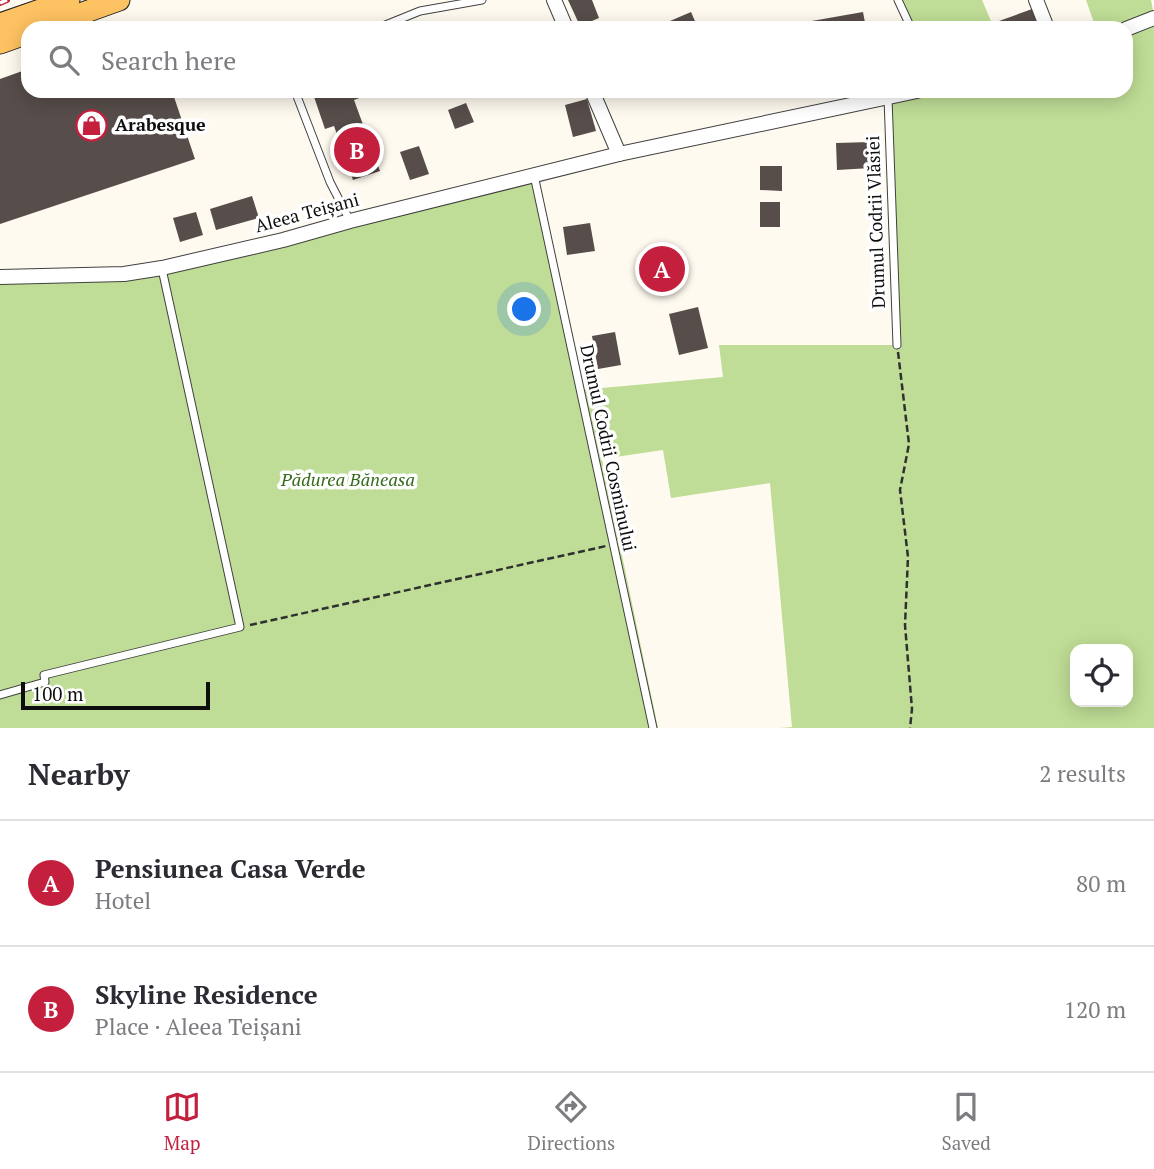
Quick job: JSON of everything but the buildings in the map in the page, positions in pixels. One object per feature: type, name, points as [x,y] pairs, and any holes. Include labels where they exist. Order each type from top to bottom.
[{"type":"main road","points":[[0,24],[69,0]]},
{"type":"main road","points":[[59,21],[119,0]]},
{"type":"main road","points":[[0,43],[21,36]]},
{"type":"street","points":[[554,0],[563,21]]},
{"type":"street","points":[[1037,0],[1044,21]]},
{"type":"street","points":[[1133,26],[1154,18]]},
{"type":"street","points":[[595,98],[619,155]]},
{"type":"street","name":"Aleea Teișani","points":[[0,276],[124,274],[162,268],[283,240],[534,175],[883,98]]},
{"type":"lane","points":[[395,21],[420,11],[482,0]]},
{"type":"lane","points":[[898,0],[908,21]]},
{"type":"lane","points":[[298,98],[330,182],[350,221]]},
{"type":"lane","name":"Drumul Codrii Vlăsiei","points":[[888,98],[897,345]]},
{"type":"lane","name":"Drumul Codrii Cosminului","points":[[534,175],[653,728]]},
{"type":"lane","points":[[0,695],[46,682],[44,675],[240,627],[162,268]]},
{"type":"path","points":[[897,345],[909,444],[900,490],[908,557],[905,625],[912,709],[910,728]]},
{"type":"path","points":[[240,627],[613,544]]},
{"type":"green space","points":[[898,0],[982,0],[991,21],[908,21]]},
{"type":"green space","points":[[1086,0],[1151,0],[1154,15],[1133,23],[1094,21]]},
{"type":"green space","name":"Pădurea Băneasa","points":[[1154,17],[1154,728],[780,728],[792,727],[770,483],[671,498],[663,450],[602,459],[658,728],[0,728],[0,277],[124,274],[534,175],[580,390],[723,377],[719,345],[896,345],[888,98],[1133,98],[1133,25]]},
{"type":"railway","points":[[0,3],[7,0]]},
{"type":"place","name":"Arabesque","points":[[92,125]]},
{"type":"place","name":"Skyline Residence","points":[[357,150]]},
{"type":"place","name":"Pensiunea Casa Verde","points":[[662,269]]}]
